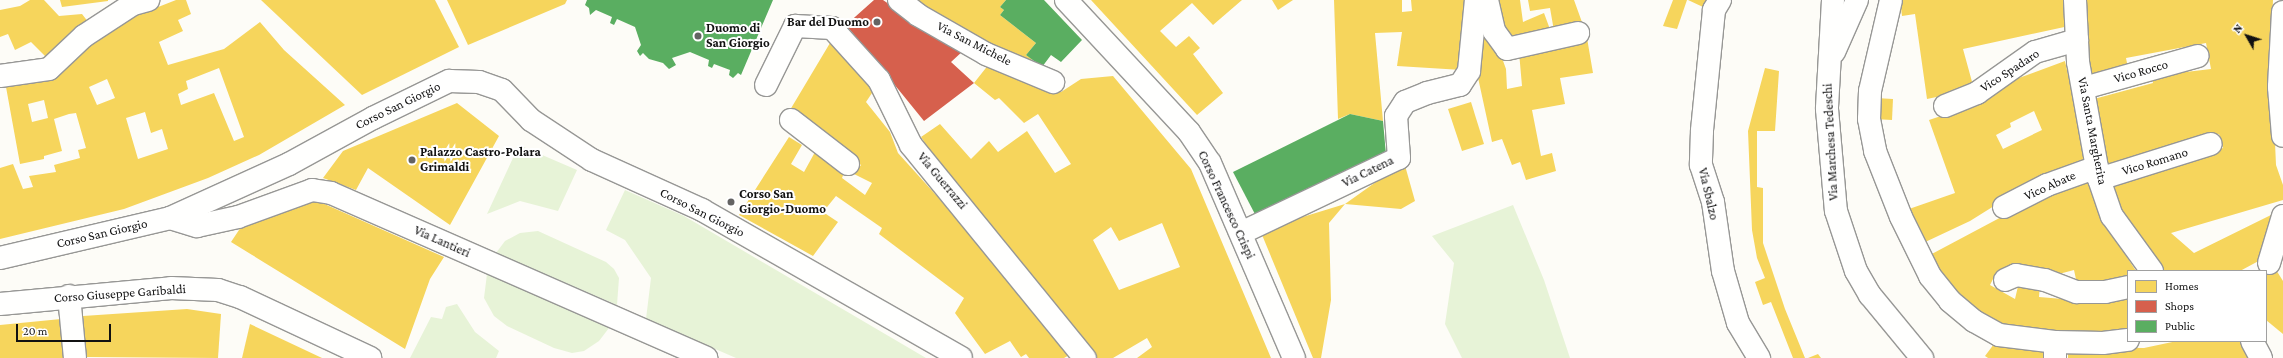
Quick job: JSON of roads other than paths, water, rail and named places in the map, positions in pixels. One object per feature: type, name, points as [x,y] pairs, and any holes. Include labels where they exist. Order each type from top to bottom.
[{"type":"street","points":[[0,76],[49,69],[84,36],[133,4],[148,0]]},
{"type":"street","name":"Via San Michele","points":[[898,0],[918,15],[986,54],[1053,82]]},
{"type":"street","name":"Corso Francesco Crispi","points":[[1066,0],[1189,132],[1210,163],[1294,358]]},
{"type":"street","name":"Via Catena","points":[[1240,233],[1399,158],[1396,116],[1405,102],[1428,93],[1460,85],[1468,71],[1476,0]]},
{"type":"street","points":[[1487,0],[1494,31],[1507,49],[1578,33]]},
{"type":"street","name":"Via Sbalzo","points":[[1720,0],[1714,10],[1702,131],[1701,165],[1713,202],[1721,264],[1729,293],[1738,323],[1758,358]]},
{"type":"street","name":"Via Marchesa Tedeschi","points":[[1833,0],[1828,68],[1831,175],[1836,211],[1850,254],[1870,295],[1922,358]]},
{"type":"street","points":[[1828,68],[1857,0]]},
{"type":"street","points":[[1891,0],[1870,91],[1869,119],[1875,151],[1901,217],[1930,276],[1950,301],[1974,321],[1999,335],[2055,350],[2127,340]]},
{"type":"street","name":"Via Santa Margherita","points":[[2075,0],[2077,40],[2098,173],[2112,216],[2151,270]]},
{"type":"street","points":[[2283,12],[2278,86],[2283,136]]},
{"type":"street","name":"Via Guerrazzi","points":[[766,85],[795,26],[832,28],[880,80],[912,145],[1085,358]]},
{"type":"street","name":"Vico Spadaro","points":[[1945,106],[1977,93],[2035,52],[2077,40]]},
{"type":"street","name":"Vico Rocco","points":[[2084,88],[2198,56]]},
{"type":"street","name":"Corso San Giorgio","points":[[0,258],[170,218],[289,164],[373,118],[449,81],[479,82],[502,90],[531,120],[592,160],[702,210],[961,358]]},
{"type":"street","points":[[791,120],[848,164]]},
{"type":"street","name":"Vico Romano","points":[[2098,173],[2211,144]]},
{"type":"street","name":"Vico Abate","points":[[2004,208],[2047,185],[2098,173]]},
{"type":"street","name":"Via Lantieri","points":[[170,218],[197,226],[238,217],[312,190],[331,193],[706,358]]},
{"type":"street","points":[[2269,263],[2283,216]]},
{"type":"street","points":[[2005,280],[2016,275],[2044,280],[2078,292],[2105,292],[2127,287]]},
{"type":"street","name":"Corso Giuseppe Garibaldi","points":[[0,304],[69,296],[171,288],[218,290],[240,297],[370,358]]},
{"type":"street","points":[[69,296],[75,358]]},
{"type":"street","points":[[2253,342],[2261,358]]},
{"type":"place","name":"Bar del Duomo","points":[[877,22]]},
{"type":"place","name":"Duomo di San Giorgio","points":[[698,36]]},
{"type":"place","name":"Palazzo Castro-Polara Grimaldi","points":[[412,160]]},
{"type":"place","name":"Corso San Giorgio-Duomo","points":[[731,202]]}]
